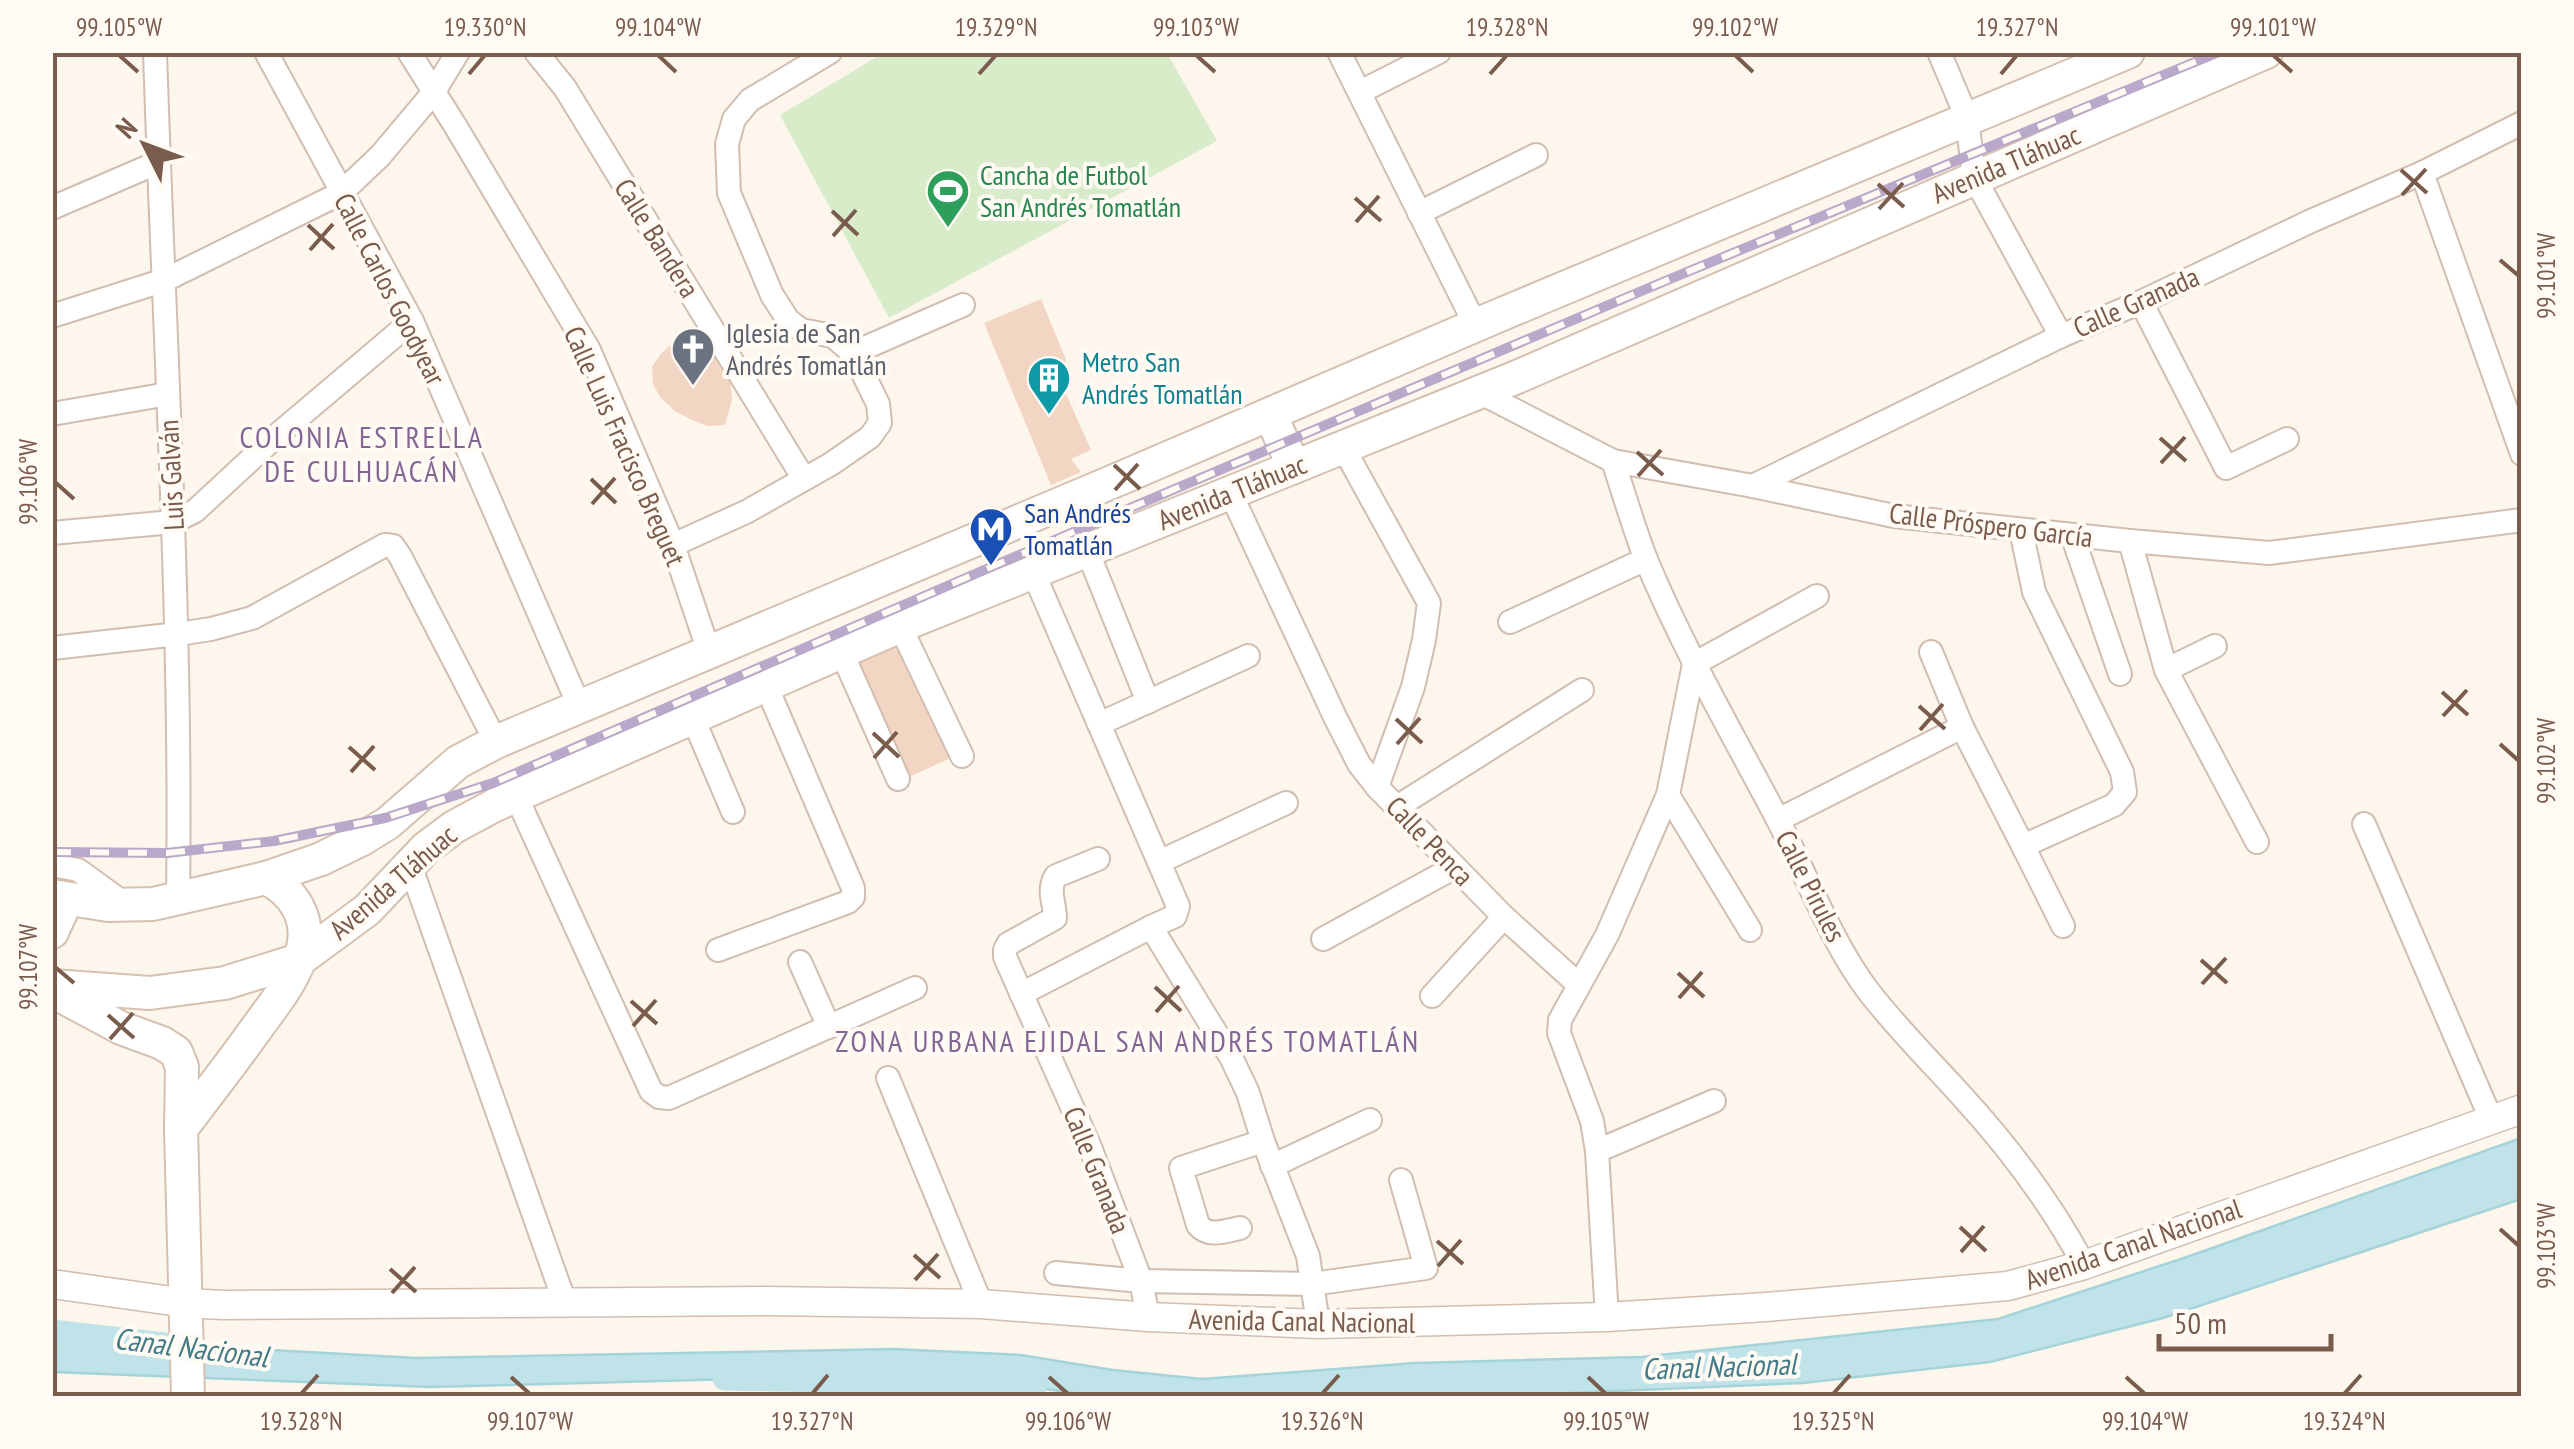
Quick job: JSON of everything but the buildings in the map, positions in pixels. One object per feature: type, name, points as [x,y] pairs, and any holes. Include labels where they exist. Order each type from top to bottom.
[{"type":"main road","name":"Avenida Tláhuac","points":[[60,898],[127,906],[153,904],[266,878],[321,859],[362,840],[400,814],[458,762],[496,742],[2128,52]]},
{"type":"main road","name":"Avenida Tláhuac","points":[[52,988],[150,993],[224,983],[299,960],[368,910],[426,848],[495,804],[900,626],[1478,392],[2266,52]]},
{"type":"main road","points":[[1270,414],[1294,467]]},
{"type":"main road","points":[[181,1129],[282,994],[299,960],[305,933],[298,906],[285,889],[266,878]]},
{"type":"main road","points":[[52,932],[60,898]]},
{"type":"main road","points":[[52,988],[121,1028],[162,1042],[176,1052],[182,1068],[188,1396]]},
{"type":"street","name":"Luis Galván","points":[[156,52],[178,634],[178,898]]},
{"type":"street","name":"Calle Carlos Goodyear","points":[[266,52],[412,321],[580,708]]},
{"type":"street","name":"Calle Luis Fracisco Breguet","points":[[409,52],[588,350],[672,545],[709,652]]},
{"type":"street","points":[[52,316],[165,280],[341,193],[380,156],[433,93],[458,52]]},
{"type":"street","name":"Calle Bandera","points":[[536,52],[564,88],[804,478]]},
{"type":"street","points":[[672,545],[746,512],[831,464],[870,437],[880,423],[878,404],[854,353],[833,336],[801,330],[788,320],[772,295],[729,193],[727,144],[734,119],[750,100],[830,52]]},
{"type":"street","points":[[1339,52],[1476,326]]},
{"type":"street","points":[[1360,92],[1439,52]]},
{"type":"street","points":[[1939,52],[1966,118],[1974,177],[2062,336]]},
{"type":"street","name":"Calle Granada","points":[[1753,486],[2062,336],[2422,174],[2522,123]]},
{"type":"street","points":[[1419,213],[1536,155]]},
{"type":"street","points":[[52,208],[159,162]]},
{"type":"street","points":[[2422,174],[2522,454]]},
{"type":"street","points":[[2141,302],[2226,468],[2288,439]]},
{"type":"street","points":[[854,353],[963,305]]},
{"type":"street","points":[[52,534],[173,522],[196,511],[275,437],[412,321]]},
{"type":"street","name":"Calle Próspero García","points":[[1478,392],[1613,461],[1894,516],[2246,552],[2522,520]]},
{"type":"street","points":[[52,414],[168,394]]},
{"type":"street","name":"Calle Penca","points":[[1343,447],[1429,604],[1412,687],[1376,786],[1504,917],[1578,985]]},
{"type":"street","name":"Calle Pirules","points":[[1613,461],[1646,559],[1694,664],[1839,943],[1866,989],[2028,1177],[2084,1265]]},
{"type":"street","points":[[1231,494],[1335,717],[1359,764],[1376,786]]},
{"type":"street","points":[[2021,530],[2034,592],[2122,772],[2124,792],[2114,805],[2023,846]]},
{"type":"street","points":[[2072,534],[2120,674]]},
{"type":"street","points":[[2130,541],[2166,670],[2258,842]]},
{"type":"street","points":[[52,648],[178,634],[252,618],[385,545],[393,546],[496,742]]},
{"type":"street","points":[[1087,550],[1148,702]]},
{"type":"street","points":[[1510,622],[1646,559]]},
{"type":"street","points":[[1022,994],[1178,912],[1033,572]]},
{"type":"street","points":[[1607,1317],[1597,1151],[1592,1121],[1559,1034],[1560,1020],[1607,936],[1668,795],[1694,664],[1817,596]]},
{"type":"street","points":[[900,626],[962,756]]},
{"type":"street","points":[[2166,670],[2215,646]]},
{"type":"street","points":[[842,651],[898,779]]},
{"type":"street","points":[[1931,652],[1962,727],[2063,926]]},
{"type":"street","points":[[1099,724],[1248,656]]},
{"type":"street","points":[[718,950],[854,897],[766,683]]},
{"type":"street","points":[[1397,808],[1582,690]]},
{"type":"street","points":[[692,716],[733,812]]},
{"type":"street","points":[[1778,820],[1962,727]]},
{"type":"street","points":[[1668,795],[1750,930]]},
{"type":"street","points":[[516,796],[651,1091],[659,1098],[669,1098],[915,988]]},
{"type":"street","points":[[1157,857],[1286,803]]},
{"type":"street","points":[[2364,824],[2491,1120]]},
{"type":"street","name":"Calle Granada","points":[[1098,859],[1056,876],[1051,891],[1055,918],[1008,944],[1005,956],[1090,1147],[1140,1281],[1148,1317]]},
{"type":"street","points":[[410,865],[565,1303]]},
{"type":"street","points":[[52,866],[78,870],[127,906]]},
{"type":"street","points":[[1323,939],[1455,866]]},
{"type":"street","points":[[1432,996],[1504,917]]},
{"type":"street","points":[[1151,927],[1232,1059],[1248,1093],[1308,1256],[1318,1324]]},
{"type":"street","points":[[800,962],[829,1027]]},
{"type":"street","points":[[888,1078],[981,1304]]},
{"type":"street","points":[[1597,1151],[1714,1101]]},
{"type":"street","name":"Avenida Canal Nacional","points":[[52,1284],[186,1312],[223,1305],[981,1304],[1148,1317],[1318,1324],[1447,1323],[1766,1308],[2008,1286],[2084,1265],[2522,1108]]},
{"type":"street","points":[[1272,1166],[1370,1120]]},
{"type":"street","points":[[1240,1228],[1209,1234],[1202,1231],[1181,1168],[1263,1141]]},
{"type":"street","points":[[1056,1272],[1140,1281],[1312,1284],[1426,1268],[1401,1180]]},
{"type":"green space","name":"Cancha de Futbol San Andrés Tomatlán","points":[[885,52],[1167,53],[1217,141],[889,318],[780,115]]},
{"type":"water","name":"Canal Nacional","points":[[2521,1138],[2521,1199],[2163,1318],[1990,1362],[1803,1383],[1499,1396],[1098,1396],[983,1381],[890,1375],[430,1387],[53,1372],[52,1338],[416,1358],[894,1349],[1021,1355],[1202,1379],[1415,1363],[1641,1357],[1998,1319],[2190,1256]]},
{"type":"waterway","name":"Canal Nacional","points":[[52,1332],[182,1347]]},
{"type":"waterway","name":"Canal Nacional","points":[[725,1378],[1035,1384]]},
{"type":"railway","points":[[52,852],[167,853],[274,841],[385,818],[493,783],[1658,284],[2219,52]]},
{"type":"place","name":"Cancha de Futbol San Andrés Tomatlán","points":[[948,229]]},
{"type":"place","name":"Iglesia de San Andrés Tomatlán","points":[[693,387]]},
{"type":"place","name":"Metro San Andrés Tomatlán","points":[[1049,416]]},
{"type":"place","name":"San Andrés Tomatlán","points":[[991,567]]},
{"type":"district","name":"COLONIA ESTRELLA DE CULHUACÁN","points":[[362,455]]},
{"type":"district","name":"ZONA URBANA EJIDAL SAN ANDRÉS TOMATLÁN","points":[[1128,1042]]}]
